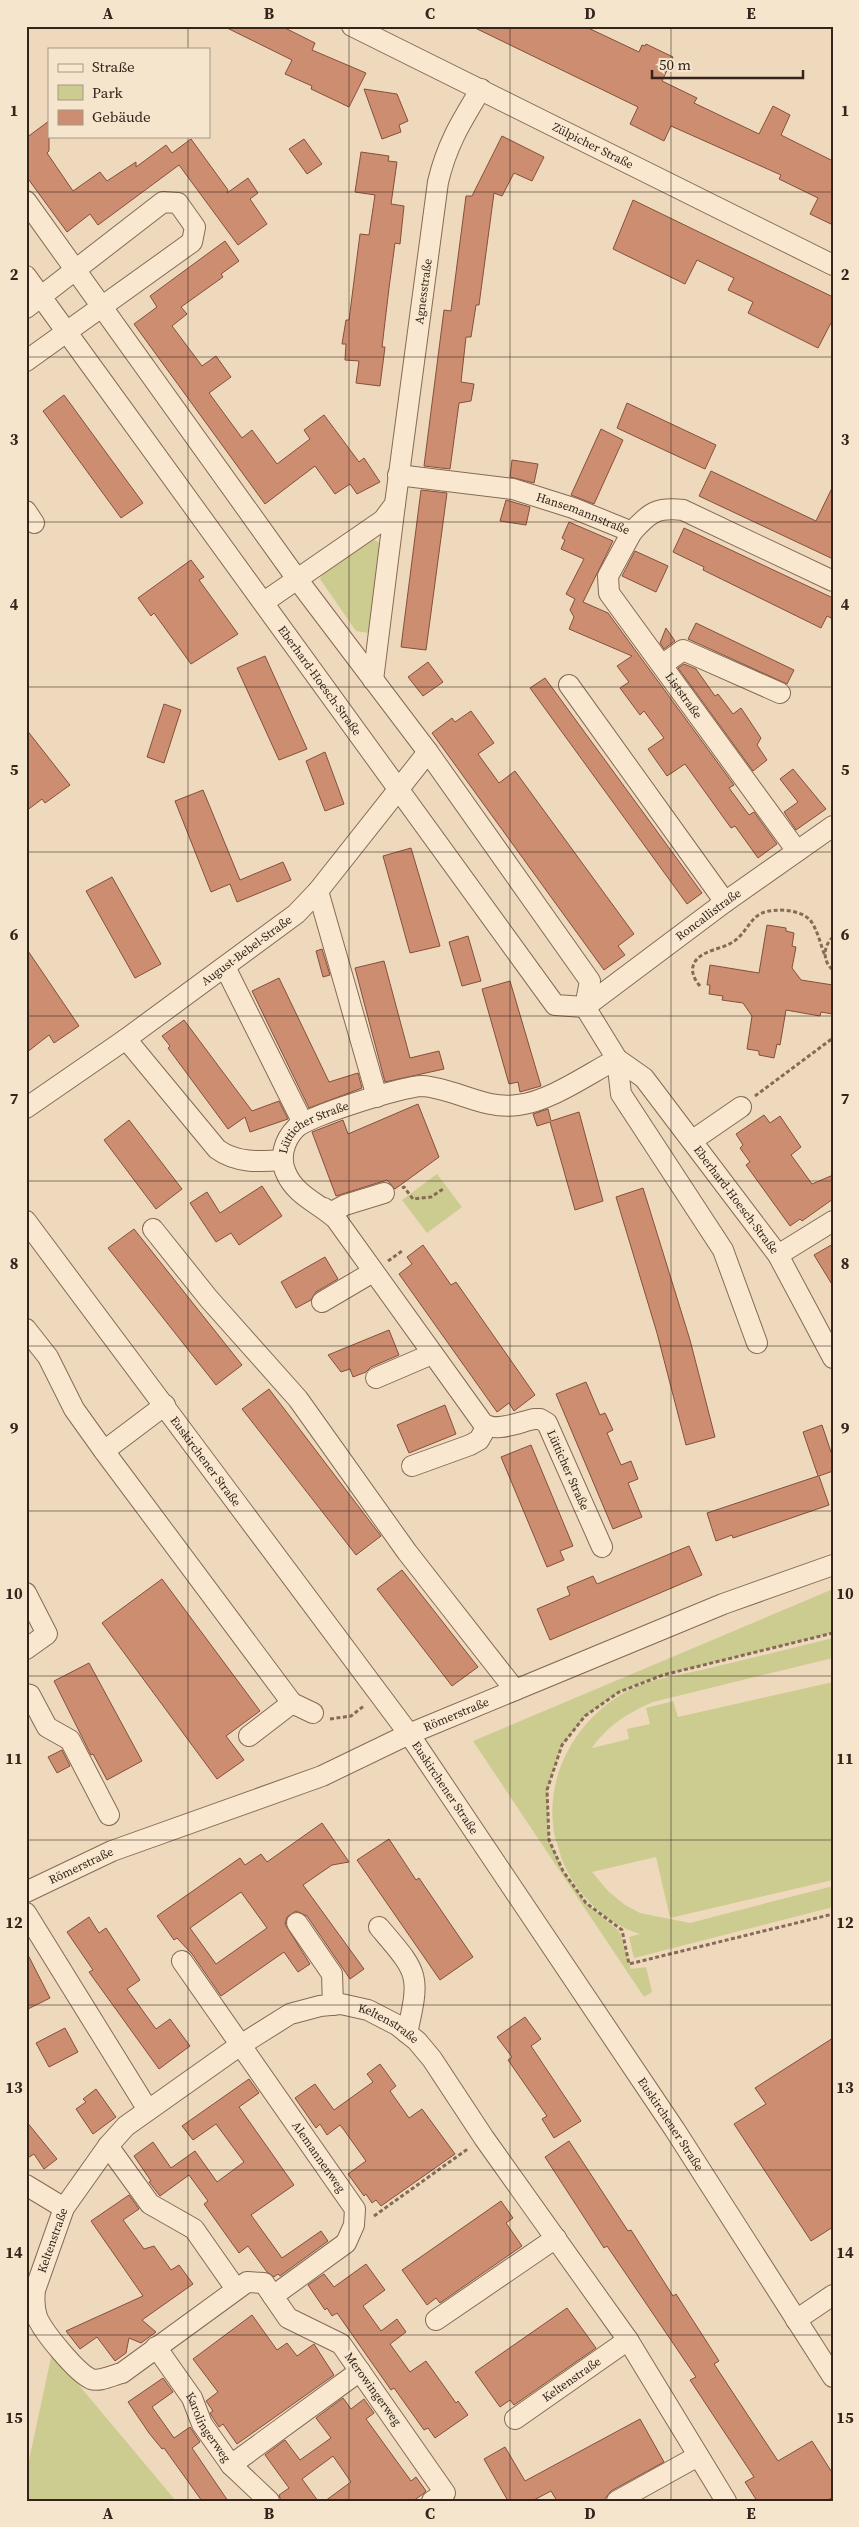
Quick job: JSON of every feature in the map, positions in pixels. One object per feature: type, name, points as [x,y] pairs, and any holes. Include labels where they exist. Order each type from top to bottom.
[{"type":"street","name":"Zülpicher Straße","points":[[352,26],[833,264]]},
{"type":"street","name":"Agnesstraße","points":[[372,680],[438,182],[444,156],[454,134],[481,89]]},
{"type":"street","points":[[26,201],[297,579],[428,752],[590,981],[585,1007]]},
{"type":"street","points":[[26,361],[192,242],[195,227],[178,203],[163,202],[75,268],[34,302]]},
{"type":"street","name":"Eberhard-Hoesch-Straße","points":[[26,276],[34,302],[67,332],[399,786],[555,1005],[585,1007],[618,1059],[644,1078],[693,1140],[778,1255],[833,1358]]},
{"type":"street","name":"Hansemannstraße","points":[[398,475],[513,489],[573,508],[632,532],[652,512],[668,508],[683,510],[833,581]]},
{"type":"street","points":[[264,602],[382,520],[395,504]]},
{"type":"street","name":"Liststraße","points":[[632,532],[608,576],[609,593],[797,851]]},
{"type":"street","points":[[662,666],[683,650],[780,693]]},
{"type":"street","points":[[569,685],[725,902]]},
{"type":"street","name":"August-Bebel-Straße","points":[[26,1108],[126,1039],[296,914],[318,891],[399,786],[428,752]]},
{"type":"street","name":"Roncallistraße","points":[[585,1007],[725,902],[833,826]]},
{"type":"street","points":[[318,891],[377,1098]]},
{"type":"street","points":[[224,967],[280,1079],[292,1096],[303,1123]]},
{"type":"street","points":[[126,1039],[217,1149],[226,1156],[239,1160],[282,1160]]},
{"type":"street","name":"Eberhard-Hoesch-Straße","points":[[618,1059],[621,1094],[723,1250],[757,1343]]},
{"type":"street","name":"Lütticher Straße","points":[[602,1547],[548,1423],[540,1419],[534,1419],[494,1428],[487,1426],[432,1354],[336,1219],[324,1208],[301,1194],[286,1174],[282,1160],[290,1136],[303,1123],[377,1098],[418,1086],[434,1087],[483,1104],[518,1105],[549,1096],[618,1059]]},
{"type":"street","points":[[693,1140],[740,1107]]},
{"type":"street","points":[[324,1208],[330,1213],[344,1205],[384,1193]]},
{"type":"street","points":[[778,1255],[833,1220]]},
{"type":"street","name":"Euskirchener Straße","points":[[26,1221],[409,1734],[675,2130],[796,2320],[831,2370]]},
{"type":"street","points":[[153,1229],[209,1299],[298,1399],[407,1552],[515,1690]]},
{"type":"street","points":[[322,1302],[374,1272]]},
{"type":"street","points":[[26,1329],[48,1358],[74,1409],[292,1703],[313,1713]]},
{"type":"street","points":[[376,1378],[432,1354]]},
{"type":"street","points":[[104,1451],[165,1405]]},
{"type":"street","points":[[412,1466],[470,1445],[479,1440],[487,1426]]},
{"type":"street","name":"Römerstraße","points":[[26,1892],[112,1851],[322,1776],[409,1734],[515,1690],[741,1597],[833,1565]]},
{"type":"street","points":[[26,1593],[46,1634],[26,1649]]},
{"type":"street","points":[[26,1694],[30,1695],[47,1727],[70,1740],[108,1815]]},
{"type":"street","points":[[249,1736],[292,1703]]},
{"type":"street","points":[[26,1913],[148,2110]]},
{"type":"street","points":[[297,1923],[332,1974],[333,2005]]},
{"type":"street","points":[[379,1926],[410,1963],[416,1982],[407,2033]]},
{"type":"street","name":"Alemannenweg","points":[[182,1961],[239,2046],[355,2209],[354,2225]]},
{"type":"street","name":"Keltenstraße","points":[[92,2379],[81,2372],[46,2332],[37,2318],[31,2290],[64,2208],[108,2146],[126,2126],[148,2110],[239,2046],[290,2014],[333,2005],[368,2010],[397,2025],[432,2059],[484,2138],[628,2340],[726,2501]]},
{"type":"street","points":[[108,2146],[150,2204],[194,2229],[236,2290]]},
{"type":"street","points":[[26,2185],[64,2208]]},
{"type":"street","points":[[273,2296],[346,2243],[354,2225]]},
{"type":"street","points":[[436,2320],[556,2238]]},
{"type":"street","name":"Merowingerweg","points":[[92,2379],[101,2379],[122,2373],[247,2282],[264,2283],[288,2318],[341,2344],[415,2447],[445,2493],[432,2501]]},
{"type":"street","points":[[796,2320],[833,2295]]},
{"type":"street","name":"Keltenstraße","points":[[515,2419],[628,2340]]},
{"type":"street","name":"Karolingerweg","points":[[156,2348],[192,2398],[202,2424],[230,2465],[269,2501]]},
{"type":"street","points":[[230,2465],[360,2371]]},
{"type":"street","points":[[617,2501],[698,2456]]},
{"type":"path","points":[[700,986],[694,979],[692,971],[697,959],[738,938],[751,922],[762,913],[780,910],[796,913],[810,920],[829,967],[833,970]]},
{"type":"path","points":[[825,956],[827,943],[833,937]]},
{"type":"path","points":[[740,1107],[833,1038]]},
{"type":"path","points":[[384,1193],[391,1195],[404,1187],[413,1199],[431,1197],[443,1189]]},
{"type":"path","points":[[833,1633],[663,1675],[618,1692],[585,1716],[562,1745],[547,1790],[549,1840],[563,1871],[586,1903],[622,1930],[630,1964],[833,1914]]},
{"type":"path","points":[[335,1719],[351,1716]]},
{"type":"path","points":[[354,2225],[370,2219],[484,2138]]},
{"type":"green space","points":[[373,539],[380,543],[369,633],[356,631],[320,579],[324,571]]},
{"type":"green space","points":[[437,1174],[462,1207],[427,1233],[402,1200]]},
{"type":"green space","points":[[833,1589],[833,1633],[663,1675],[619,1692],[585,1716],[562,1745],[547,1790],[549,1840],[563,1871],[586,1903],[620,1932],[631,1969],[646,1967],[652,1992],[644,1997],[473,1741]]},
{"type":"green space","points":[[833,1638],[833,1658],[653,1702],[619,1720],[592,1748],[629,1739],[627,1729],[650,1724],[646,1708],[673,1701],[678,1717],[833,1682],[833,1880],[670,1918],[656,1857],[592,1872],[608,1891],[625,1905],[640,1913],[690,1923],[833,1886],[833,1907],[634,1958],[629,1937],[640,1934],[613,1922],[589,1902],[570,1877],[555,1837],[553,1802],[556,1781],[563,1761],[573,1742],[586,1724],[601,1709],[619,1696],[645,1683]]},
{"type":"green space","points":[[52,2353],[176,2501],[26,2501],[26,2474]]},
{"type":"building","points":[[223,26],[281,26],[315,43],[312,50],[366,73],[349,107],[311,89],[312,86],[285,74],[292,60]]},
{"type":"building","points":[[471,26],[584,26],[639,52],[642,45],[645,46],[646,44],[673,57],[662,81],[697,98],[694,103],[759,134],[773,106],[790,115],[781,135],[833,161],[833,225],[810,214],[818,198],[779,179],[781,175],[671,126],[664,141],[630,124],[638,107]]},
{"type":"building","points":[[364,89],[397,94],[408,121],[399,125],[401,132],[382,139]]},
{"type":"building","points":[[48,122],[49,151],[47,153],[73,191],[100,172],[107,181],[136,162],[136,167],[166,145],[172,153],[191,139],[228,190],[227,193],[248,178],[258,193],[250,199],[267,224],[238,245],[179,165],[98,225],[90,214],[67,232],[26,176],[26,138]]},
{"type":"building","points":[[502,136],[544,157],[532,181],[514,173],[502,196],[494,193],[479,305],[476,305],[471,337],[466,337],[461,382],[474,384],[471,401],[459,403],[450,469],[424,466],[444,310],[451,311],[466,196],[472,196]]},
{"type":"building","points":[[304,139],[322,164],[307,174],[289,149]]},
{"type":"building","points":[[361,152],[389,156],[388,161],[397,162],[391,204],[404,206],[400,244],[395,243],[389,288],[382,347],[385,347],[380,386],[356,383],[359,361],[345,360],[346,344],[342,344],[346,320],[349,320],[360,234],[369,235],[375,195],[355,192]]},
{"type":"building","points":[[633,200],[833,297],[833,319],[818,348],[748,313],[753,302],[728,290],[734,278],[697,260],[685,284],[613,249]]},
{"type":"building","points":[[225,241],[239,261],[221,274],[223,277],[181,307],[187,314],[172,326],[202,366],[216,356],[231,377],[209,393],[242,438],[252,430],[277,464],[310,439],[304,430],[324,415],[359,462],[364,458],[380,482],[357,494],[350,484],[335,494],[315,466],[265,504],[134,324],[157,307],[150,296]]},
{"type":"building","points":[[64,395],[143,503],[121,518],[43,411]]},
{"type":"building","points":[[627,403],[716,445],[705,469],[617,428]]},
{"type":"building","points":[[601,429],[623,440],[594,504],[571,495]]},
{"type":"building","points":[[512,460],[538,464],[534,483],[510,477]]},
{"type":"building","points":[[711,471],[816,521],[833,486],[833,559],[699,496]]},
{"type":"building","points":[[421,490],[447,493],[426,650],[401,647]]},
{"type":"building","points":[[506,500],[530,507],[526,525],[500,521]]},
{"type":"building","points":[[569,522],[613,541],[583,602],[608,613],[734,785],[729,788],[749,815],[754,812],[777,844],[758,858],[735,826],[731,828],[685,764],[667,776],[648,749],[664,738],[644,711],[640,715],[620,688],[629,682],[617,666],[632,656],[569,629],[574,617],[570,610],[575,599],[566,594],[584,559],[561,549],[565,540],[562,538]]},
{"type":"building","points":[[684,528],[833,598],[833,619],[827,616],[821,628],[703,570],[704,567],[673,552]]},
{"type":"building","points":[[635,551],[668,566],[656,592],[622,576]]},
{"type":"building","points":[[191,560],[204,577],[199,580],[238,634],[191,664],[154,613],[151,616],[138,598]]},
{"type":"building","points":[[696,623],[794,670],[787,684],[688,639]]},
{"type":"building","points":[[666,628],[675,641],[664,649],[660,643]]},
{"type":"building","points":[[265,656],[307,749],[279,760],[237,668]]},
{"type":"building","points":[[428,662],[443,682],[423,696],[408,677]]},
{"type":"building","points":[[684,664],[696,669],[715,696],[718,694],[733,714],[741,708],[761,738],[757,745],[767,760],[753,771],[678,668]]},
{"type":"building","points":[[545,678],[702,893],[687,904],[530,688]]},
{"type":"building","points":[[164,704],[181,710],[164,763],[147,757]]},
{"type":"building","points":[[471,711],[494,743],[478,754],[499,783],[515,771],[634,934],[618,946],[625,955],[604,970],[432,733],[452,718],[455,722]]},
{"type":"building","points":[[26,729],[70,785],[45,803],[42,799],[26,811]]},
{"type":"building","points":[[325,752],[344,804],[325,811],[306,761]]},
{"type":"building","points":[[793,769],[826,809],[796,830],[784,812],[798,802],[780,779]]},
{"type":"building","points":[[203,790],[240,880],[283,862],[291,880],[237,902],[230,884],[211,892],[175,801]]},
{"type":"building","points":[[411,848],[440,946],[410,953],[383,856]]},
{"type":"building","points":[[112,877],[161,964],[135,978],[86,891]]},
{"type":"building","points":[[767,925],[786,928],[786,931],[794,933],[792,946],[796,947],[792,968],[801,980],[833,985],[833,1014],[821,1012],[820,1016],[786,1010],[780,1045],[777,1044],[774,1058],[759,1055],[759,1051],[747,1049],[752,1016],[743,1003],[722,1000],[723,996],[709,994],[710,985],[707,985],[710,965],[759,973]]},
{"type":"building","points":[[468,936],[481,981],[462,986],[449,942]]},
{"type":"building","points":[[26,948],[79,1026],[54,1043],[49,1035],[26,1053]]},
{"type":"building","points":[[322,949],[330,975],[323,977],[316,951]]},
{"type":"building","points":[[384,961],[410,1058],[439,1051],[444,1069],[385,1082],[355,968]]},
{"type":"building","points":[[279,978],[329,1082],[358,1073],[362,1088],[309,1108],[252,991]]},
{"type":"building","points":[[510,981],[541,1086],[520,1092],[518,1082],[509,1084],[482,989]]},
{"type":"building","points":[[184,1020],[252,1111],[279,1101],[288,1119],[250,1132],[245,1117],[228,1129],[168,1048],[170,1046],[162,1036]]},
{"type":"building","points":[[418,1104],[439,1157],[395,1189],[387,1180],[336,1196],[312,1132],[343,1120],[348,1134]]},
{"type":"building","points":[[548,1109],[551,1121],[579,1112],[603,1201],[575,1210],[550,1122],[537,1126],[533,1114]]},
{"type":"building","points":[[764,1115],[770,1123],[780,1116],[801,1147],[791,1155],[812,1184],[833,1175],[833,1199],[802,1221],[800,1219],[790,1226],[746,1165],[750,1162],[740,1148],[743,1145],[736,1134]]},
{"type":"building","points":[[129,1120],[182,1189],[156,1209],[104,1140]]},
{"type":"building","points":[[262,1186],[282,1216],[239,1245],[231,1233],[216,1242],[190,1203],[207,1192],[220,1213]]},
{"type":"building","points":[[643,1188],[690,1340],[715,1437],[686,1445],[657,1333],[616,1197]]},
{"type":"building","points":[[134,1229],[242,1365],[216,1385],[108,1248]]},
{"type":"building","points":[[833,1244],[833,1286],[814,1255]]},
{"type":"building","points":[[423,1245],[451,1285],[456,1282],[535,1395],[514,1411],[509,1403],[497,1412],[399,1274],[412,1264],[407,1257]]},
{"type":"building","points":[[325,1257],[338,1279],[316,1292],[311,1300],[296,1308],[281,1282]]},
{"type":"building","points":[[389,1330],[399,1355],[371,1367],[366,1372],[353,1377],[350,1369],[341,1372],[328,1355]]},
{"type":"building","points":[[586,1382],[600,1415],[605,1413],[613,1430],[607,1433],[621,1465],[631,1461],[638,1479],[628,1483],[642,1517],[613,1529],[556,1394]]},
{"type":"building","points":[[269,1389],[381,1536],[356,1555],[242,1409]]},
{"type":"building","points":[[445,1405],[456,1434],[409,1453],[397,1425]]},
{"type":"building","points":[[822,1425],[833,1458],[833,1471],[819,1476],[829,1505],[733,1538],[732,1535],[716,1541],[707,1513],[818,1476],[803,1432]]},
{"type":"building","points":[[531,1445],[573,1546],[560,1551],[564,1560],[547,1567],[501,1457]]},
{"type":"building","points":[[689,1546],[702,1575],[550,1640],[537,1609],[570,1595],[567,1587],[593,1576],[597,1584]]},
{"type":"building","points":[[402,1570],[478,1667],[452,1686],[377,1589]]},
{"type":"building","points":[[162,1579],[260,1711],[226,1736],[244,1760],[217,1779],[102,1623]]},
{"type":"building","points":[[89,1663],[142,1761],[107,1780],[93,1754],[91,1755],[54,1681]]},
{"type":"building","points":[[62,1750],[70,1766],[57,1773],[48,1757]]},
{"type":"building","points":[[322,1823],[349,1862],[332,1865],[303,1885],[364,1969],[350,1979],[307,1916],[296,1911],[287,1917],[285,1924],[310,1964],[298,1972],[284,1952],[221,1996],[192,1954],[177,1938],[174,1940],[157,1916],[240,1858],[245,1865],[261,1854],[267,1862]],"holes":[[[241,1892],[267,1928],[216,1964],[190,1928]]]},
{"type":"building","points":[[389,1839],[416,1880],[419,1878],[473,1957],[440,1980],[357,1860]]},
{"type":"building","points":[[89,1917],[99,1933],[106,1928],[140,1980],[127,1989],[156,2029],[170,2019],[190,2046],[159,2069],[89,1972],[93,1970],[67,1932]]},
{"type":"building","points":[[26,1951],[50,1998],[26,2010]]},
{"type":"building","points":[[525,2017],[541,2039],[531,2046],[581,2121],[554,2138],[542,2119],[547,2116],[508,2060],[512,2057],[497,2037]]},
{"type":"building","points":[[65,2028],[78,2052],[49,2067],[36,2043]]},
{"type":"building","points":[[833,2038],[833,2227],[811,2241],[734,2124],[766,2104],[755,2088]]},
{"type":"building","points":[[380,2064],[396,2086],[390,2091],[409,2118],[422,2109],[455,2154],[381,2206],[376,2200],[372,2203],[366,2194],[364,2196],[348,2174],[366,2161],[344,2130],[340,2125],[327,2135],[320,2124],[316,2128],[295,2098],[315,2084],[334,2110],[373,2082],[367,2074]]},
{"type":"building","points":[[249,2079],[259,2093],[239,2107],[294,2185],[251,2215],[282,2258],[321,2231],[328,2241],[280,2276],[278,2274],[274,2277],[267,2272],[248,2246],[239,2253],[204,2204],[208,2201],[189,2175],[160,2196],[149,2182],[151,2181],[134,2156],[153,2142],[171,2168],[195,2151],[217,2182],[244,2162],[216,2124],[193,2140],[182,2126]]},
{"type":"building","points":[[96,2089],[116,2117],[93,2134],[76,2109],[86,2102],[83,2099]]},
{"type":"building","points":[[26,2121],[57,2159],[44,2169],[34,2154],[26,2159]]},
{"type":"building","points":[[569,2141],[628,2231],[631,2230],[673,2296],[676,2294],[719,2361],[714,2364],[778,2461],[812,2441],[833,2474],[833,2497],[826,2501],[757,2501],[745,2482],[754,2477],[690,2380],[696,2377],[607,2246],[604,2248],[545,2157]]},
{"type":"building","points":[[129,2195],[139,2209],[123,2220],[144,2249],[154,2246],[171,2270],[179,2265],[193,2284],[142,2320],[156,2332],[141,2343],[129,2338],[126,2353],[115,2361],[97,2337],[80,2349],[66,2331],[143,2296],[91,2221]]},
{"type":"building","points":[[501,2201],[513,2218],[506,2223],[522,2246],[440,2303],[436,2298],[427,2305],[402,2270]]},
{"type":"building","points":[[366,2264],[385,2290],[363,2306],[381,2331],[397,2319],[406,2332],[390,2344],[410,2372],[426,2361],[456,2403],[458,2401],[468,2415],[435,2438],[428,2428],[424,2430],[394,2388],[391,2390],[337,2313],[332,2316],[327,2308],[325,2310],[308,2285],[324,2274],[334,2287]]},
{"type":"building","points":[[567,2308],[596,2348],[514,2405],[510,2400],[500,2407],[475,2372]]},
{"type":"building","points":[[252,2315],[277,2350],[287,2343],[297,2356],[314,2344],[334,2375],[237,2444],[223,2424],[219,2427],[210,2413],[213,2411],[206,2401],[218,2392],[193,2359]]},
{"type":"building","points":[[163,2378],[173,2392],[152,2407],[174,2438],[190,2427],[200,2442],[192,2448],[228,2501],[202,2501],[164,2448],[162,2449],[149,2433],[128,2402]]},
{"type":"building","points":[[343,2398],[351,2409],[364,2399],[374,2413],[366,2419],[411,2481],[416,2477],[426,2491],[423,2494],[413,2501],[325,2501],[351,2482],[333,2456],[302,2479],[318,2501],[281,2501],[279,2495],[289,2488],[265,2455],[285,2440],[300,2460],[331,2438],[316,2418]]},
{"type":"building","points":[[640,2419],[664,2462],[611,2491],[603,2501],[557,2501],[551,2491],[532,2501],[508,2501],[484,2459],[505,2447],[525,2481]]}]
